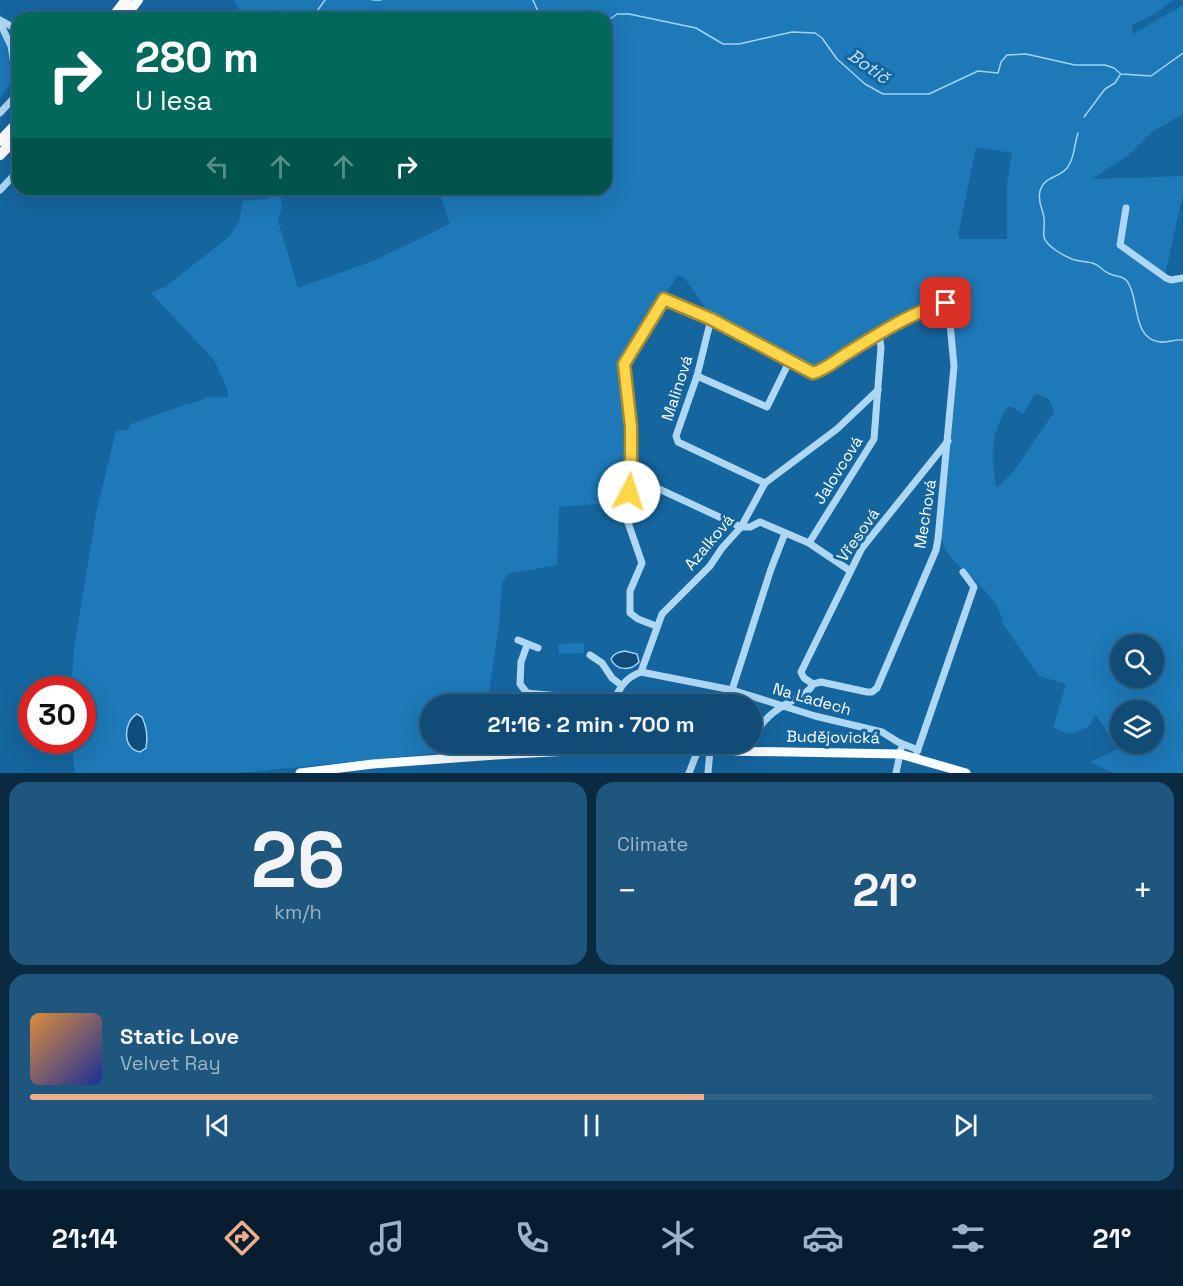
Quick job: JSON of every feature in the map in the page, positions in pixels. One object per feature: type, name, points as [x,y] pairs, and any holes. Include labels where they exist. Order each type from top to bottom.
[{"type":"highway","points":[[117,12],[126,0]]},
{"type":"highway","points":[[129,12],[138,0]]},
{"type":"highway","points":[[0,141],[12,128]]},
{"type":"highway","points":[[0,155],[12,142]]},
{"type":"main road","name":"Budějovická","points":[[762,745],[901,749],[966,773]]},
{"type":"main road","name":"Budějovická","points":[[300,773],[373,764],[496,754]]},
{"type":"street","points":[[0,21],[12,42]]},
{"type":"street","points":[[0,113],[12,100]]},
{"type":"street","points":[[0,190],[12,177]]},
{"type":"street","points":[[1126,208],[1120,245],[1166,278],[1171,280],[1183,278]]},
{"type":"street","points":[[656,626],[630,613],[630,591],[642,563],[625,514],[631,476],[631,427],[624,364],[664,299],[711,319],[813,373],[822,370],[879,335]]},
{"type":"street","name":"Mechová","points":[[813,684],[821,682],[867,692],[872,692],[877,688],[936,550],[954,366],[948,303],[923,310],[879,335]]},
{"type":"street","name":"Malinová","points":[[711,319],[697,376],[676,436],[678,441],[765,483]]},
{"type":"street","name":"Jalovcová","points":[[809,543],[874,440],[879,390],[881,347],[879,335]]},
{"type":"street","points":[[697,376],[767,407],[790,360]]},
{"type":"street","name":"Azalková","points":[[641,672],[662,614],[710,566],[722,548],[741,528],[765,483],[837,429],[879,390]]},
{"type":"street","name":"Vřesová","points":[[813,684],[804,678],[801,672],[849,570],[862,548],[948,441]]},
{"type":"street","points":[[631,476],[741,528],[760,522],[786,533],[809,543],[849,570]]},
{"type":"street","points":[[732,690],[771,569],[786,533]]},
{"type":"street","points":[[916,754],[974,587],[963,572]]},
{"type":"street","points":[[518,640],[538,648]]},
{"type":"street","points":[[527,645],[521,662],[520,684],[526,693],[540,694]]},
{"type":"street","points":[[590,655],[603,663],[612,678],[621,685]]},
{"type":"street","points":[[616,694],[621,685],[630,676],[641,672]]},
{"type":"street","name":"Na Ladech","points":[[641,672],[732,690],[815,716],[882,732],[901,749]]},
{"type":"street","points":[[762,722],[783,705],[807,692],[813,684]]},
{"type":"street","points":[[896,773],[901,749]]},
{"type":"street","points":[[689,773],[696,754]]},
{"type":"street","points":[[708,773],[710,754]]},
{"type":"shaded area","points":[[234,0],[1173,0],[1156,13],[1132,25],[1133,34],[1183,5],[1183,114],[1152,132],[1129,155],[1092,179],[1183,176],[1183,194],[1165,275],[1183,280],[1183,773],[1114,773],[1090,762],[1110,753],[1164,754],[1164,700],[1110,700],[1110,737],[1096,715],[1088,727],[1071,734],[1053,728],[1066,684],[1039,676],[1003,624],[996,604],[945,549],[941,537],[957,366],[949,295],[880,331],[815,369],[709,313],[684,277],[677,276],[622,363],[624,502],[559,507],[557,565],[508,574],[502,582],[499,625],[489,694],[420,694],[420,754],[430,754],[238,773],[75,773],[73,754],[96,754],[96,676],[72,676],[74,648],[96,513],[116,431],[128,430],[131,424],[203,400],[205,397],[228,397],[228,391],[214,360],[151,293],[165,287],[230,236],[239,221],[243,201],[268,199],[270,195],[280,195],[282,207],[278,221],[298,288],[375,260],[450,224],[440,195],[612,195],[612,12],[285,12],[283,8],[281,12],[239,12]],"holes":[[[976,147],[1012,153],[1007,184],[1007,239],[961,239],[958,236]],[[1037,394],[1049,399],[1054,412],[1014,471],[998,487],[996,486],[993,455],[995,435],[1002,416],[1008,407],[1023,414]]]},
{"type":"shaded area","points":[[0,28],[6,39],[12,81],[0,99]]},
{"type":"shaded area","points":[[584,643],[584,653],[559,654],[558,644]]},
{"type":"shaded area","points":[[625,651],[637,654],[639,662],[636,665],[620,668],[613,663],[611,659],[615,654]]},
{"type":"shaded area","points":[[137,714],[142,717],[147,736],[146,748],[140,752],[130,746],[126,735],[129,723]]},
{"type":"waterway","points":[[316,12],[325,0]]},
{"type":"waterway","name":"Botič","points":[[373,0],[381,0]]},
{"type":"waterway","name":"Botič","points":[[533,0],[538,12]]},
{"type":"waterway","name":"Botič","points":[[612,18],[617,14],[629,14],[696,28],[723,44],[739,44],[792,32],[815,33],[822,38],[837,59],[865,84],[883,94],[929,94],[978,71],[998,73],[1001,62],[1007,55],[1026,54],[1075,65],[1105,65],[1121,74],[1151,76],[1183,53]]},
{"type":"waterway","points":[[1084,117],[1105,89],[1115,83],[1120,75]]},
{"type":"waterway","points":[[1078,133],[1070,164],[1045,182],[1040,191],[1045,240],[1069,258],[1095,264],[1108,273],[1125,279],[1131,288],[1140,326],[1151,339],[1160,342],[1183,340]]},
{"type":"route","points":[[629,492],[631,427],[624,364],[664,299],[711,319],[813,373],[822,370],[923,310],[946,303]]}]
